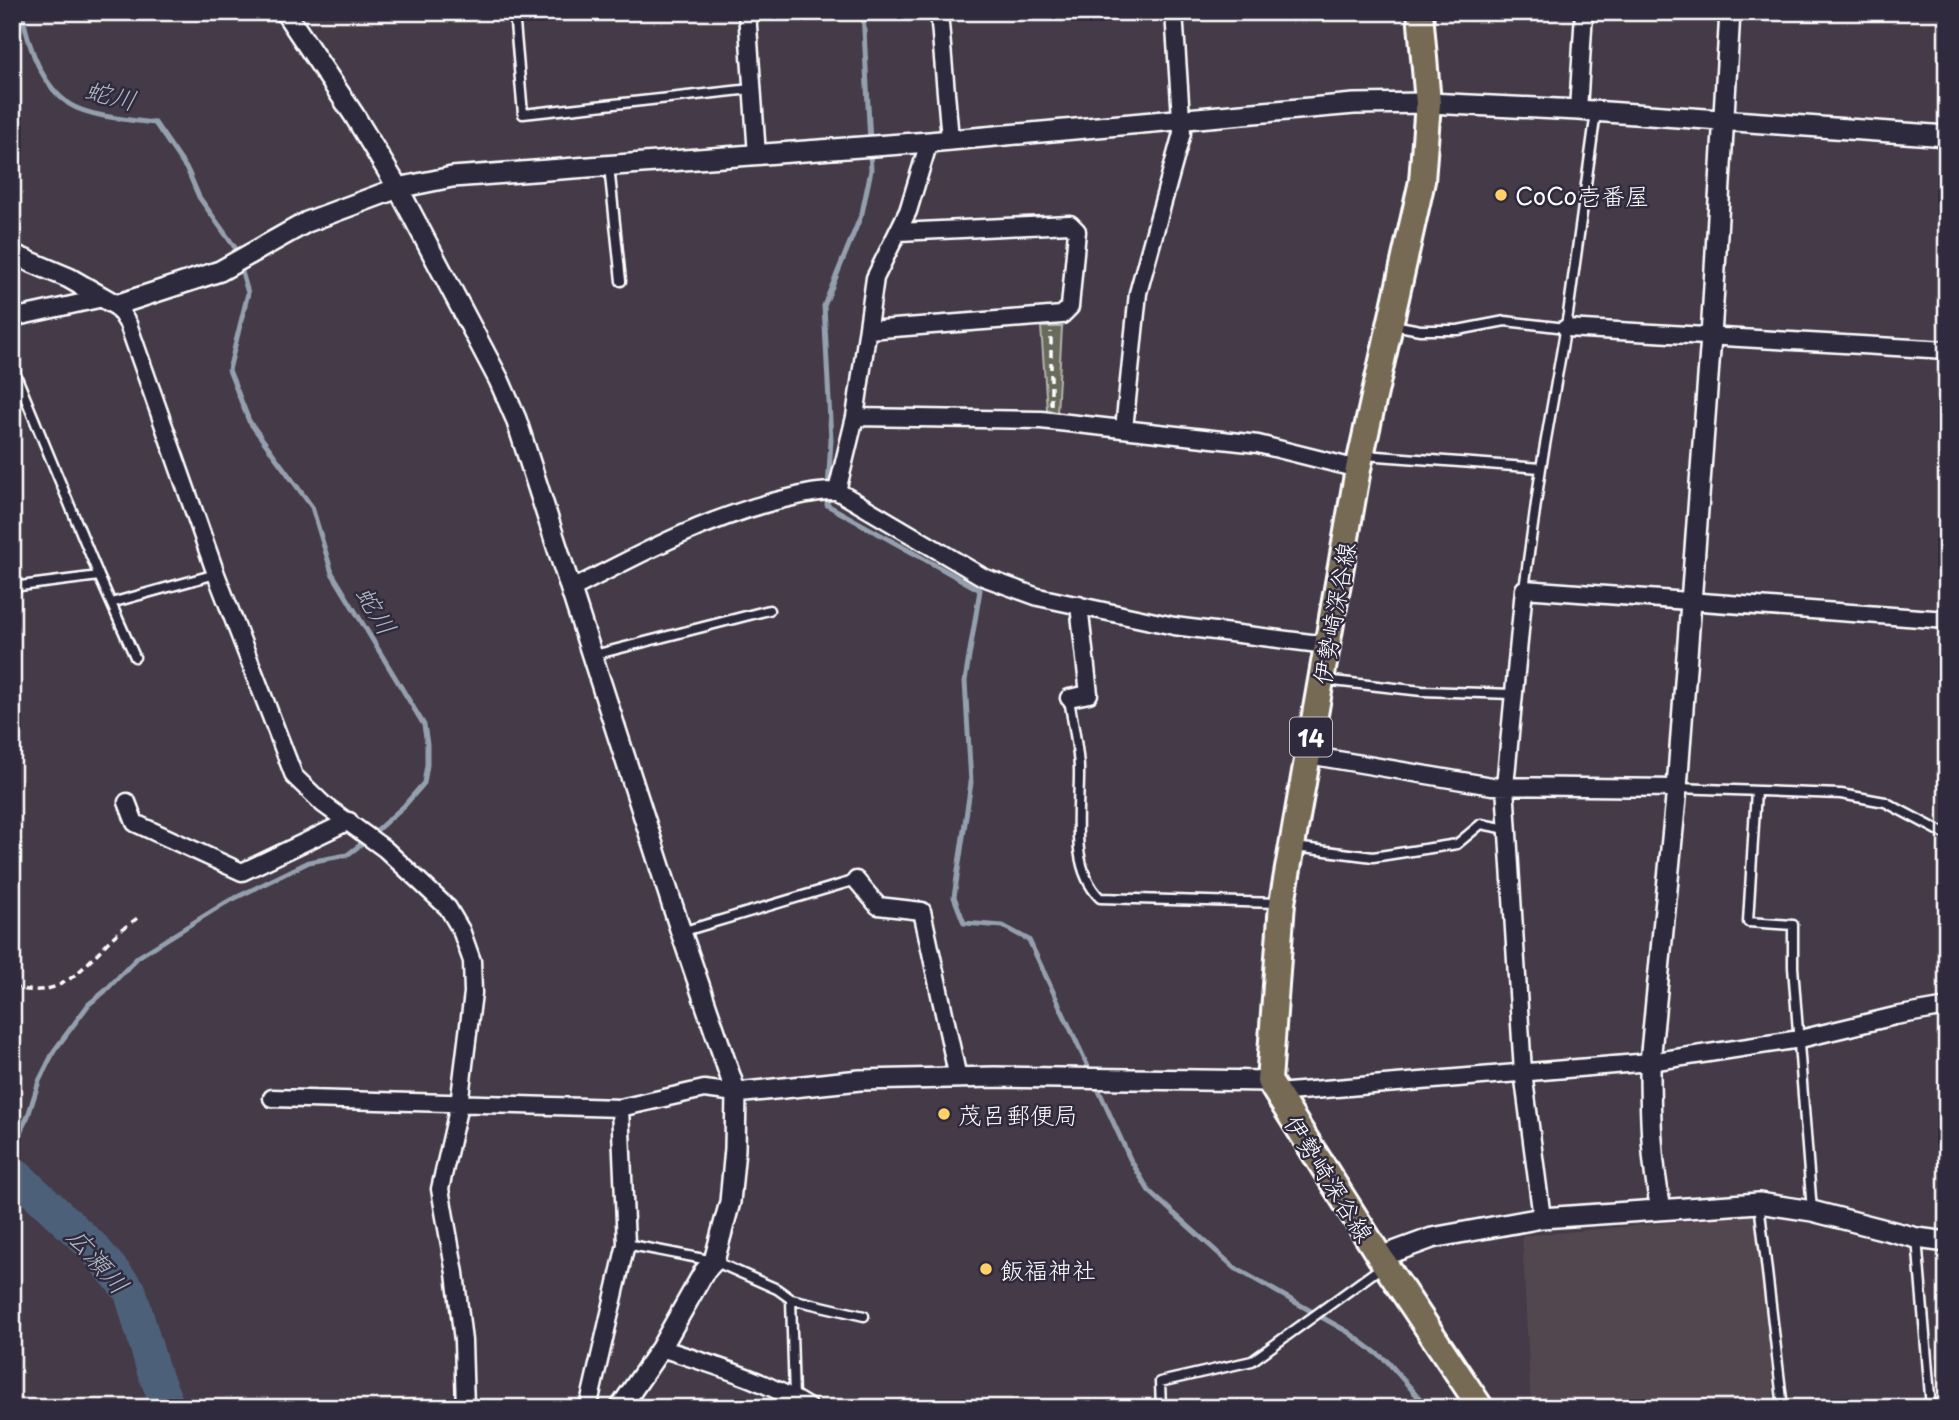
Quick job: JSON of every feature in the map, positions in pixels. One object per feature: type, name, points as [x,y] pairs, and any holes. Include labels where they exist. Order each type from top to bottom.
[{"type":"main road","name":"伊勢崎深谷線","points":[[1420,12],[1428,103],[1422,181],[1359,462],[1282,903],[1272,1087],[1382,1260],[1481,1408]]},
{"type":"street","points":[[285,12],[354,115],[398,188],[499,380],[516,419],[681,932],[736,1093],[730,1202],[713,1261],[661,1348],[620,1408]]},
{"type":"street","points":[[747,12],[757,155]]},
{"type":"street","points":[[939,12],[950,139]]},
{"type":"street","points":[[1124,429],[1138,293],[1182,133],[1174,12]]},
{"type":"street","points":[[1584,12],[1587,111]]},
{"type":"street","points":[[1661,1209],[1650,1102],[1650,1062],[1677,788],[1711,337],[1730,12]]},
{"type":"street","points":[[12,318],[109,301],[219,271],[307,222],[398,188],[452,177],[929,142],[1354,104],[1428,103],[1587,111],[1947,136]]},
{"type":"street","points":[[837,491],[855,417],[875,278],[908,211],[929,142]]},
{"type":"street","points":[[868,330],[1062,315],[1070,307],[1077,231],[1070,224],[898,232]]},
{"type":"street","points":[[12,254],[69,278],[109,301],[128,324],[216,574],[294,776],[323,804],[385,849],[448,908],[461,930],[471,961],[473,993],[458,1105],[440,1189],[455,1273],[463,1341],[465,1408]]},
{"type":"street","points":[[1566,328],[1947,349]]},
{"type":"street","points":[[855,417],[1050,421],[1258,444],[1359,462]]},
{"type":"street","points":[[570,590],[667,540],[751,507],[823,490],[837,491],[984,578],[1038,597],[1174,626],[1327,645]]},
{"type":"street","points":[[1542,1218],[1523,1072],[1506,786],[1512,694],[1524,589],[1947,620]]},
{"type":"street","points":[[1069,698],[1089,694],[1079,605]]},
{"type":"street","points":[[1308,755],[1492,786],[1677,788]]},
{"type":"street","points":[[127,802],[135,822],[242,872],[349,821]]},
{"type":"street","points":[[856,880],[878,906],[922,911],[958,1078]]},
{"type":"street","points":[[272,1098],[620,1108],[704,1089],[736,1093],[860,1080],[958,1078],[1272,1087],[1650,1062],[1800,1039],[1895,1016],[1947,1007]]},
{"type":"street","points":[[588,1408],[626,1244],[620,1108]]},
{"type":"street","points":[[1382,1260],[1432,1238],[1542,1218],[1759,1203],[1812,1211],[1917,1238],[1947,1242]]},
{"type":"street","points":[[661,1348],[745,1376],[794,1398],[809,1408]]},
{"type":"lane","points":[[514,12],[523,114],[751,89]]},
{"type":"lane","points":[[1524,589],[1541,468],[1566,328],[1587,111]]},
{"type":"lane","points":[[609,166],[621,281]]},
{"type":"lane","points":[[1390,325],[1420,330],[1458,330],[1505,321],[1566,328]]},
{"type":"lane","points":[[12,356],[16,375],[135,657]]},
{"type":"lane","points":[[1359,462],[1541,468]]},
{"type":"lane","points":[[111,603],[216,574]]},
{"type":"lane","points":[[12,587],[99,576]]},
{"type":"lane","points":[[591,656],[769,610]]},
{"type":"lane","points":[[1321,680],[1422,691],[1512,694]]},
{"type":"lane","points":[[1069,698],[1079,765],[1080,859],[1092,891],[1100,898],[1282,903]]},
{"type":"lane","points":[[1677,788],[1841,794],[1885,803],[1947,835]]},
{"type":"lane","points":[[1756,791],[1748,922],[1793,925],[1793,967],[1812,1211]]},
{"type":"lane","points":[[1292,847],[1373,857],[1457,844],[1481,824],[1508,829]]},
{"type":"lane","points":[[681,932],[856,880]]},
{"type":"lane","points":[[1759,1203],[1783,1408]]},
{"type":"lane","points":[[1917,1238],[1931,1408]]},
{"type":"lane","points":[[626,1244],[713,1261],[777,1289],[791,1299],[864,1316]]},
{"type":"lane","points":[[1161,1408],[1160,1382],[1252,1361],[1382,1260]]},
{"type":"lane","points":[[791,1299],[794,1398]]},
{"type":"path","points":[[1050,421],[1052,316]]},
{"type":"path","points":[[12,987],[45,990],[64,983],[139,916]]},
{"type":"shaded area","points":[[1756,1215],[1775,1408],[1531,1408],[1522,1236]]},
{"type":"green space","points":[[1041,327],[1062,327],[1057,413],[1047,409]]},
{"type":"waterway","name":"蛇川","points":[[22,12],[37,63],[50,86],[69,104],[88,112],[155,123],[188,171],[199,197],[236,249],[237,255]]},
{"type":"waterway","points":[[863,12],[870,142]]},
{"type":"waterway","points":[[870,152],[871,170],[862,213],[824,306],[831,440],[827,505],[980,590],[965,681],[971,783],[954,897],[964,923],[1003,926],[1029,940],[1091,1073]]},
{"type":"waterway","name":"蛇川","points":[[12,1148],[54,1051],[89,1004],[138,957],[225,903],[309,862],[347,855],[404,806],[424,783],[427,765],[424,725],[332,573],[312,507],[249,421],[229,370],[248,293],[240,265]]},
{"type":"waterway","points":[[1095,1082],[1130,1159],[1149,1191],[1235,1268],[1348,1332],[1387,1361],[1428,1408]]},
{"type":"waterway","name":"広瀬川","points":[[12,1171],[92,1246],[130,1291],[153,1370],[169,1408]]},
{"type":"place","name":"CoCo壱番屋","points":[[1501,195]]},
{"type":"place","name":"茂呂郵便局","points":[[944,1114]]},
{"type":"place","name":"飯福神社","points":[[986,1269]]}]
